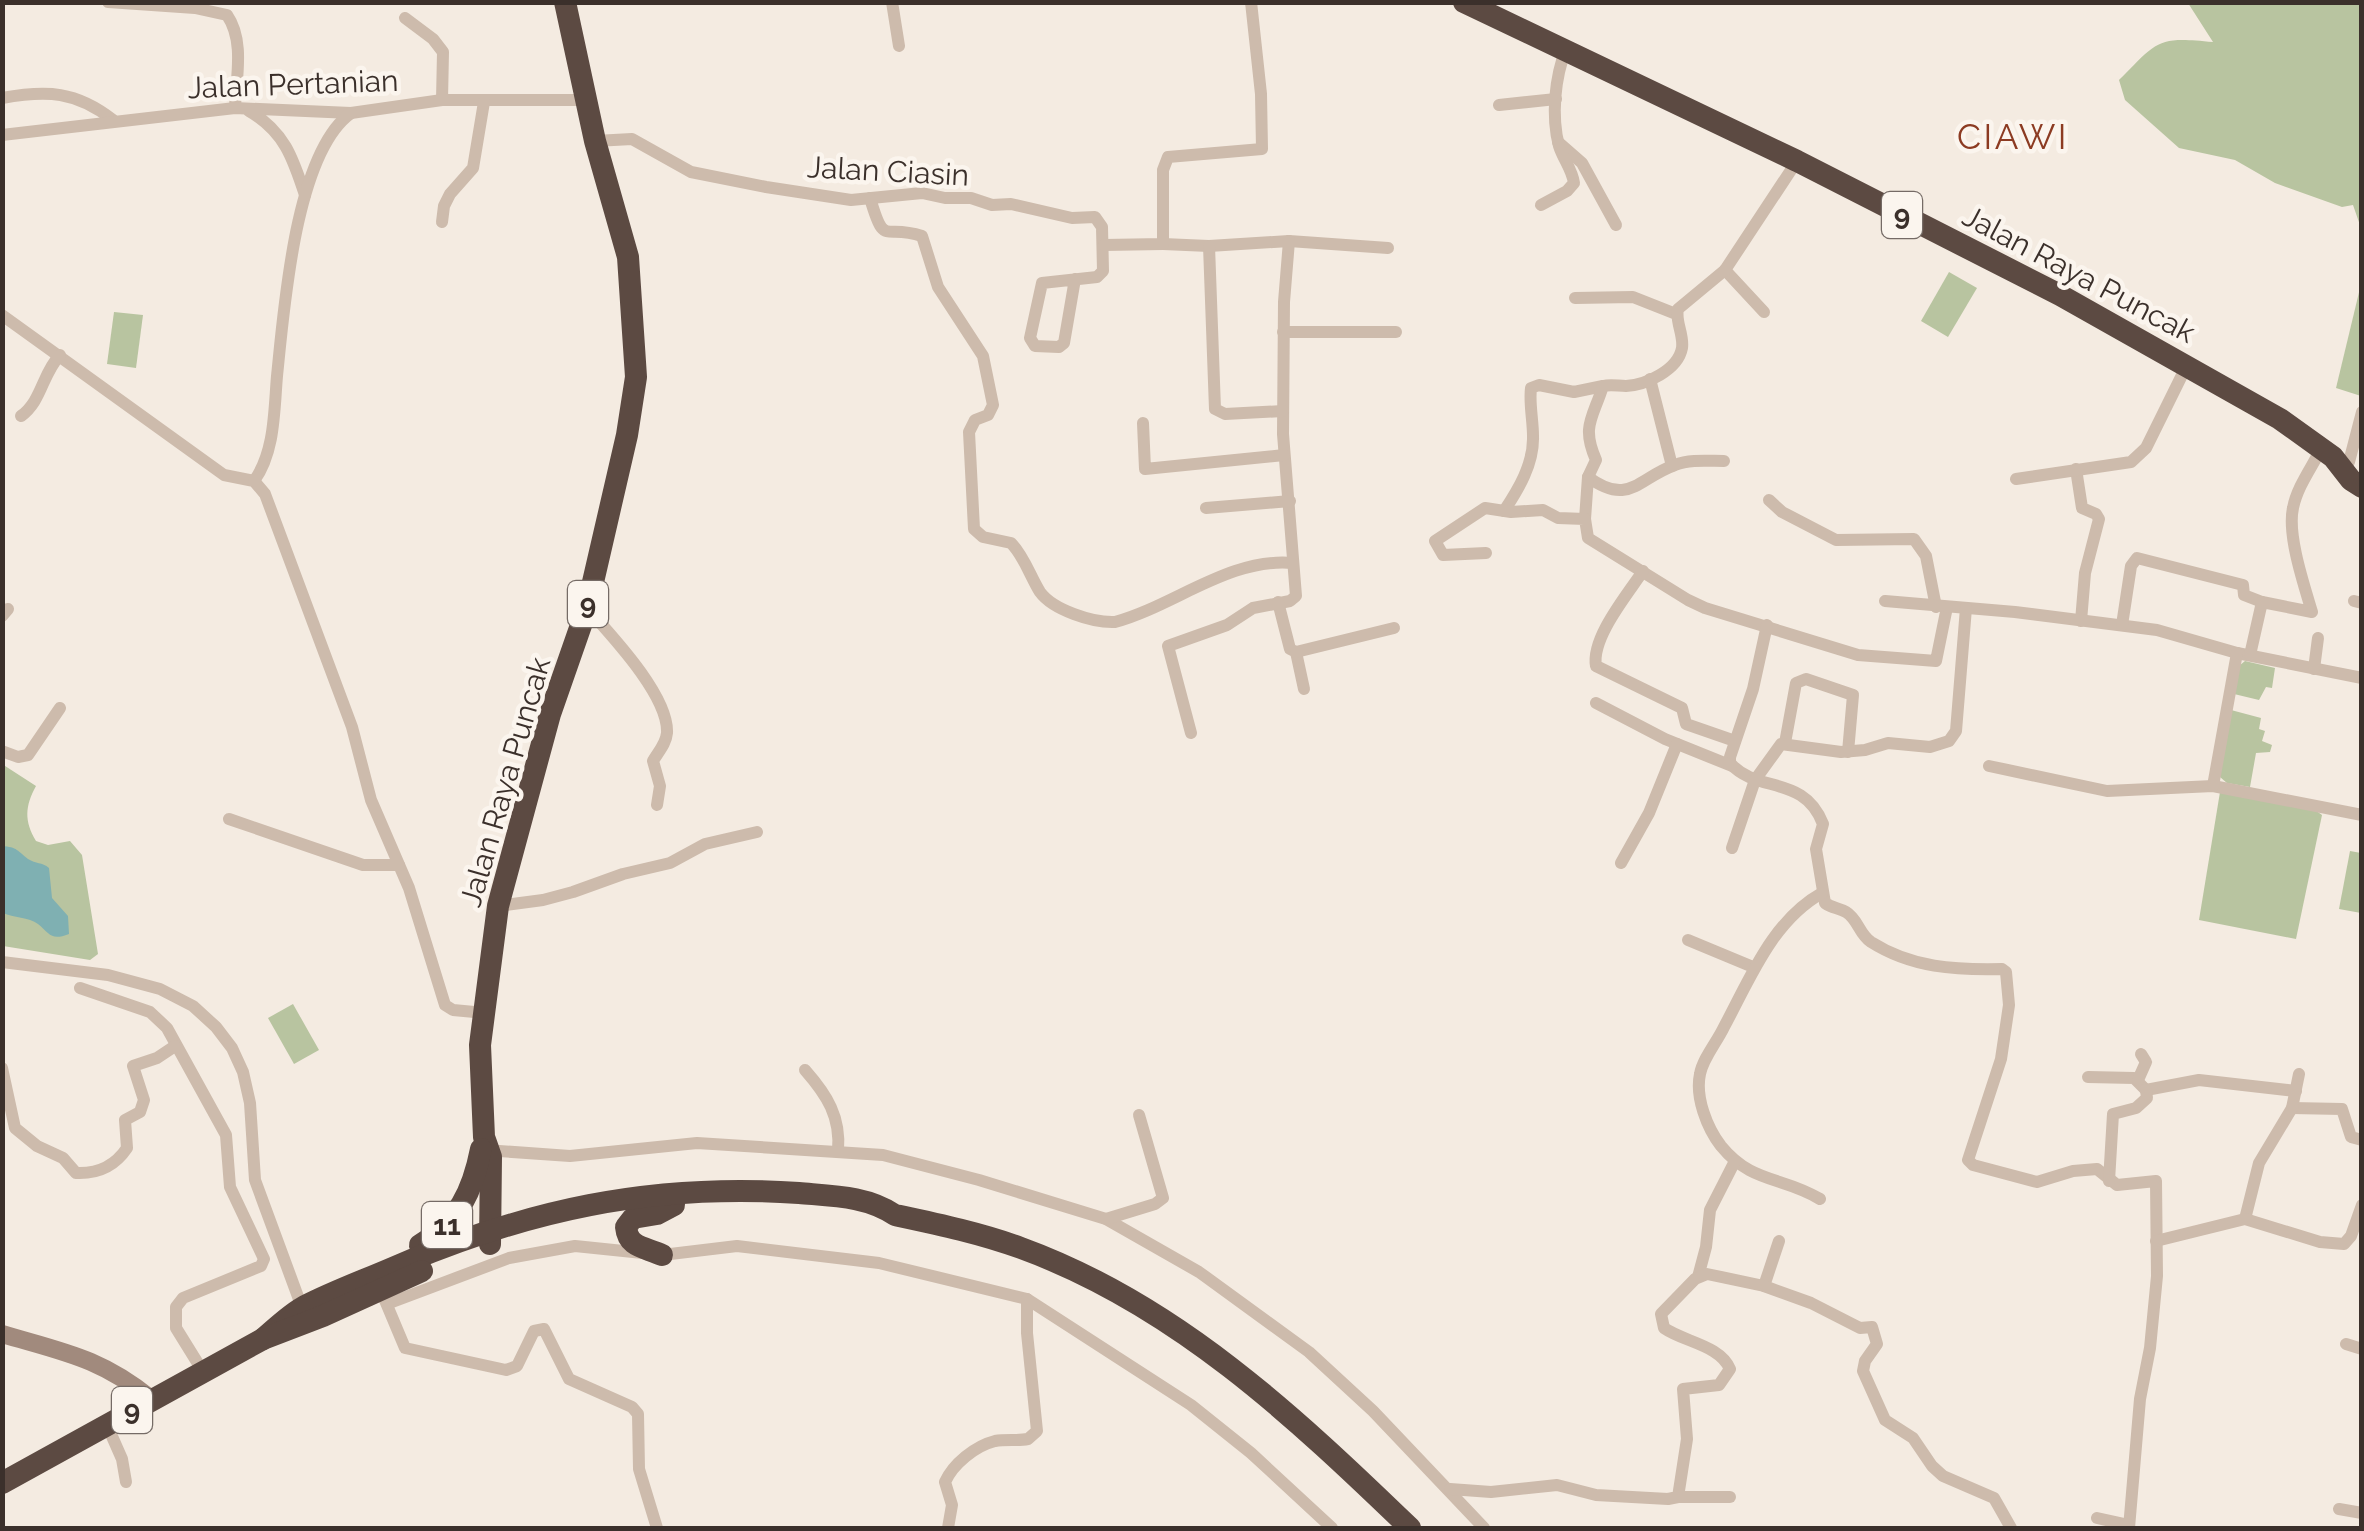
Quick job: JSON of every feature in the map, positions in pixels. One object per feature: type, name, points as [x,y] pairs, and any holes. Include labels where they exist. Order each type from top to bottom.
[{"type":"highway","name":"Jalan Raya Puncak","points":[[489,1237],[480,1045],[498,906],[550,714],[587,608],[627,435],[636,377],[628,257],[595,141],[566,2]]},
{"type":"highway","name":"Jalan Raya Puncak","points":[[1464,2],[1797,161],[2060,295],[2187,365],[2341,458]]},
{"type":"highway","name":"9","points":[[2341,458],[2351,480],[2362,487]]},
{"type":"highway","name":"11","points":[[378,1291],[382,1264],[435,1236],[456,1215],[471,1190],[485,1146]]},
{"type":"highway","points":[[489,1237],[530,1218],[623,1197],[741,1190],[851,1198],[879,1204],[895,1214],[1022,1248],[1106,1286],[1178,1328],[1246,1378],[1410,1528]]},
{"type":"highway","points":[[489,1197],[508,1212],[530,1218]]},
{"type":"highway","points":[[489,1237],[674,1205],[773,1204],[873,1216],[895,1214]]},
{"type":"highway","points":[[662,1256],[633,1245],[626,1227],[633,1218],[657,1214],[674,1205]]},
{"type":"highway","name":"9","points":[[2,1483],[305,1315],[378,1291],[489,1237]]},
{"type":"street","points":[[108,2],[229,9],[238,46],[240,108],[268,122],[280,134],[290,150],[306,197]]},
{"type":"street","points":[[892,2],[899,46]]},
{"type":"street","points":[[1163,244],[1162,170],[1168,157],[1262,148],[1261,94],[1250,2]]},
{"type":"street","points":[[405,18],[433,39],[444,54],[442,100]]},
{"type":"street","points":[[1542,205],[1574,183],[1558,142],[1557,73],[1566,50]]},
{"type":"street","points":[[2,98],[40,92],[67,96],[113,120]]},
{"type":"street","points":[[1499,105],[1556,99]]},
{"type":"street","name":"Jalan Pertanian","points":[[2,134],[240,108],[351,113],[442,100],[587,100]]},
{"type":"street","points":[[442,222],[450,194],[473,168],[484,102]]},
{"type":"street","points":[[254,482],[271,438],[284,314],[306,197],[329,134],[351,113]]},
{"type":"street","name":"Jalan Ciasin","points":[[595,141],[632,139],[698,174],[844,199],[922,193],[971,198],[992,205],[1011,204],[1072,218],[1095,216],[1100,221],[1104,245]]},
{"type":"street","points":[[1558,142],[1582,164],[1616,225]]},
{"type":"street","points":[[1676,314],[1726,270],[1797,161]]},
{"type":"street","points":[[870,198],[879,229],[884,233],[910,232],[922,236],[938,287],[984,356],[993,406],[988,415],[975,420],[969,432],[974,529],[983,536],[1011,543],[1044,597],[1088,617],[1114,622],[1244,569],[1274,561],[1293,563]]},
{"type":"street","points":[[1075,279],[1064,343],[1059,347],[1032,344],[1040,286],[1048,281],[1101,274],[1104,245],[1209,246],[1289,241],[1388,248]]},
{"type":"street","points":[[1191,732],[1168,646],[1227,625],[1252,608],[1290,601],[1296,596],[1284,455],[1289,241]]},
{"type":"street","points":[[1209,246],[1215,409],[1225,414],[1284,411]]},
{"type":"street","points":[[1726,270],[1764,312]]},
{"type":"street","points":[[1575,298],[1633,296],[1676,314]]},
{"type":"street","points":[[1504,512],[1520,486],[1534,442],[1531,388],[1574,392],[1628,386],[1666,371],[1680,355],[1682,337],[1676,314]]},
{"type":"street","points":[[2,315],[224,474],[254,482],[268,498],[352,726],[368,792],[422,926],[445,1005],[452,1010],[485,1012]]},
{"type":"street","points":[[1284,332],[1396,332]]},
{"type":"street","points":[[20,416],[34,405],[48,370],[60,355]]},
{"type":"street","points":[[2016,479],[2124,464],[2141,454],[2187,365]]},
{"type":"street","points":[[1650,378],[1672,466]]},
{"type":"street","points":[[1603,386],[1588,426],[1588,443],[1596,458],[1588,477],[1588,538],[1705,608],[1858,655],[1936,662],[1942,607],[1926,556],[1914,538],[1836,540],[1782,512],[1769,500]]},
{"type":"street","points":[[2122,624],[2131,566],[2138,558],[2244,585],[2244,596],[2312,612],[2292,514],[2297,495],[2341,458],[2362,412]]},
{"type":"street","points":[[1143,423],[1144,469],[1284,455]]},
{"type":"street","points":[[1588,477],[1604,489],[1623,491],[1644,484],[1672,466],[1724,461]]},
{"type":"street","points":[[2076,469],[2082,508],[2099,519],[2085,573],[2081,621]]},
{"type":"street","points":[[1206,508],[1290,501]]},
{"type":"street","points":[[1486,554],[1444,554],[1435,540],[1481,510],[1543,510],[1558,518],[1585,519]]},
{"type":"street","points":[[1642,572],[1607,626],[1594,659],[1596,666],[1682,708],[1684,724],[1735,741]]},
{"type":"street","points":[[1885,601],[2122,624],[2362,678]]},
{"type":"street","points":[[1278,602],[1290,649],[1296,652],[1394,628]]},
{"type":"street","points":[[2214,786],[2244,654],[2262,602]]},
{"type":"street","points":[[587,608],[663,706],[666,737],[653,761],[660,786],[657,805]]},
{"type":"street","points":[[1732,848],[1755,780],[1776,749],[1786,743],[1848,752],[1888,742],[1930,747],[1949,741],[1956,730],[1966,608]]},
{"type":"street","points":[[1732,766],[1730,757],[1753,689],[1767,625]]},
{"type":"street","points":[[2314,669],[2318,638]]},
{"type":"street","points":[[1296,652],[1304,689]]},
{"type":"street","points":[[1943,662],[1961,665]]},
{"type":"street","points":[[1786,743],[1796,683],[1806,679],[1853,695],[1848,752]]},
{"type":"street","points":[[1596,703],[1755,780],[1794,792],[1824,824],[1816,849],[1827,906],[1850,914],[1864,937],[1890,952],[1948,970],[2006,972],[2009,1004],[2002,1059],[1969,1150],[1968,1160],[1973,1165],[2037,1182],[2072,1171],[2097,1170],[2109,1181],[2126,1186],[2155,1180],[2150,1348],[2140,1400],[2129,1526],[2097,1518]]},
{"type":"street","points":[[2,751],[18,757],[28,755],[60,708]]},
{"type":"street","points":[[1621,863],[1649,813],[1677,744]]},
{"type":"street","points":[[1989,766],[2107,791],[2214,786],[2362,815]]},
{"type":"street","points":[[229,818],[363,865],[399,865]]},
{"type":"street","points":[[498,906],[556,897],[623,874],[670,864],[712,842],[757,832]]},
{"type":"street","points":[[1820,1199],[1794,1185],[1764,1179],[1735,1160],[1709,1127],[1699,1079],[1753,967],[1797,910],[1822,893]]},
{"type":"street","points":[[1688,940],[1753,967]]},
{"type":"street","points":[[2,962],[108,976],[160,989],[194,1006],[216,1027],[236,1055],[246,1082],[255,1180],[305,1315]]},
{"type":"street","points":[[80,988],[150,1012],[167,1028],[226,1135],[230,1187],[264,1258],[261,1266],[183,1298],[176,1307],[176,1328],[202,1370]]},
{"type":"street","points":[[2,1068],[12,1115],[22,1136],[57,1154],[76,1173],[88,1174],[110,1166],[126,1148],[124,1120],[140,1112],[144,1100],[133,1066],[175,1046]]},
{"type":"street","points":[[2109,1181],[2113,1114],[2140,1105],[2147,1098],[2142,1085],[2146,1062],[2141,1054]]},
{"type":"street","points":[[805,1070],[830,1104],[838,1127],[838,1151]]},
{"type":"street","points":[[2244,1219],[2260,1163],[2292,1108],[2299,1074]]},
{"type":"street","points":[[2088,1077],[2122,1076],[2142,1085],[2199,1080],[2296,1091]]},
{"type":"street","points":[[2292,1108],[2342,1109],[2351,1137],[2362,1140]]},
{"type":"street","points":[[1106,1219],[1163,1198],[1139,1116]]},
{"type":"street","points":[[485,1146],[570,1156],[698,1143],[838,1151],[902,1160],[1106,1219],[1199,1272],[1309,1352],[1450,1489],[1484,1528]]},
{"type":"street","points":[[1678,1497],[1686,1438],[1683,1389],[1719,1385],[1730,1369],[1713,1351],[1675,1335],[1660,1323],[1661,1314],[1698,1277],[1710,1210],[1735,1160]]},
{"type":"street","points":[[2156,1241],[2244,1219],[2320,1242],[2344,1244],[2356,1240],[2362,1205]]},
{"type":"street","points":[[1764,1286],[1780,1241]]},
{"type":"street","points":[[657,1528],[638,1469],[638,1414],[632,1407],[569,1379],[544,1329],[533,1332],[516,1366],[506,1370],[405,1348],[378,1291],[433,1284],[528,1253],[581,1246],[662,1256],[728,1246],[879,1263],[1028,1300],[1191,1405],[1332,1528]]},
{"type":"street","points":[[1698,1277],[1712,1274],[1764,1286],[1860,1328],[1872,1326],[1877,1344],[1865,1362],[1864,1371],[1885,1420],[1913,1438],[1943,1476],[1994,1498],[2011,1528]]},
{"type":"street","points":[[948,1528],[952,1506],[945,1482],[949,1473],[984,1445],[999,1440],[1028,1440],[1037,1431],[1027,1333],[1028,1300]]},
{"type":"street","points":[[2,1334],[96,1362],[122,1374],[151,1398]]},
{"type":"street","points":[[2346,1344],[2362,1348]]},
{"type":"street","points":[[107,1425],[122,1459],[126,1482]]},
{"type":"street","points":[[1450,1489],[1490,1492],[1552,1485],[1596,1496],[1668,1500],[1730,1497]]},
{"type":"street","points":[[2339,1509],[2362,1513]]},
{"type":"green space","points":[[2188,3],[2361,3],[2361,228],[2353,205],[2342,207],[2275,183],[2235,160],[2179,148],[2125,100],[2119,80],[2151,49],[2168,41],[2213,42]]},
{"type":"green space","points":[[1949,272],[1977,288],[1948,337],[1921,321]]},
{"type":"green space","points":[[2361,284],[2362,396],[2336,388]]},
{"type":"green space","points":[[114,312],[143,315],[136,368],[107,364]]},
{"type":"green space","points":[[2245,661],[2275,668],[2272,688],[2266,687],[2259,700],[2234,694],[2239,666]]},
{"type":"green space","points":[[2231,710],[2261,718],[2259,729],[2265,731],[2262,741],[2272,745],[2270,752],[2256,753],[2250,787],[2227,783],[2220,777]]},
{"type":"green space","points":[[2,764],[36,786],[27,814],[36,841],[48,845],[70,841],[82,855],[98,954],[90,960],[3,946]]},
{"type":"green space","points":[[2220,792],[2315,810],[2322,815],[2296,939],[2199,920]]},
{"type":"green space","points":[[2350,851],[2361,853],[2361,913],[2339,909]]},
{"type":"green space","points":[[293,1004],[319,1050],[294,1064],[268,1018]]},
{"type":"water","points":[[2,846],[14,848],[49,868],[52,898],[68,916],[69,934],[54,937],[34,922],[3,913]]},
{"type":"district","name":"CIAWI","points":[[2013,136]]}]
